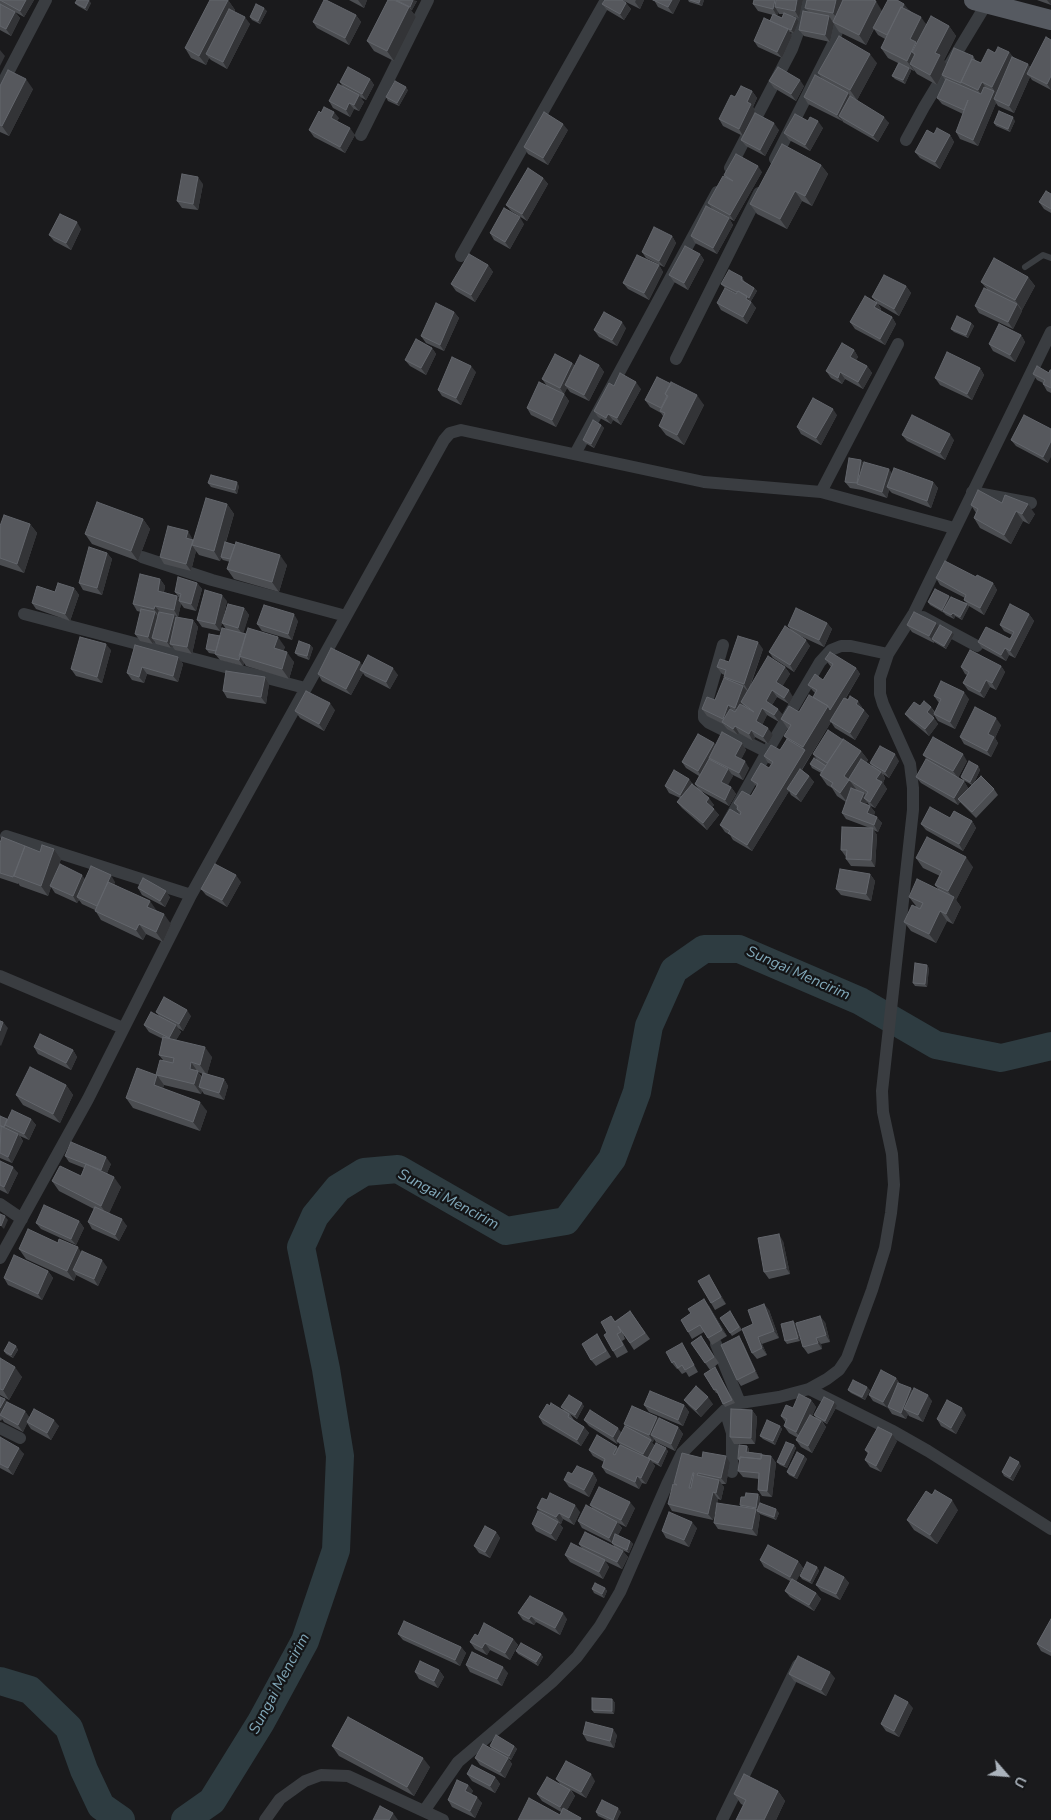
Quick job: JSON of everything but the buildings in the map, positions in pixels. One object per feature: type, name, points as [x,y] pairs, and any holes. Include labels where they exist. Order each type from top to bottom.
[{"type":"main road","points":[[981,1],[1051,20]]},
{"type":"street","points":[[0,88],[46,0]]},
{"type":"street","points":[[361,134],[428,0]]},
{"type":"street","points":[[461,256],[606,0]]},
{"type":"street","points":[[575,454],[750,131],[792,48],[800,27],[805,0]]},
{"type":"street","points":[[676,359],[833,44],[847,0]]},
{"type":"street","points":[[906,140],[940,82],[981,1]]},
{"type":"street","points":[[424,1811],[458,1762],[518,1712],[577,1657],[600,1626],[620,1592],[682,1453],[725,1410],[740,1403],[779,1397],[808,1389],[839,1370],[847,1358],[885,1248],[891,1214],[894,1185],[892,1154],[882,1091],[913,810],[910,764],[883,704],[880,694],[880,678],[888,654],[914,613],[1051,332]]},
{"type":"street","points":[[821,492],[898,344]]},
{"type":"street","points":[[0,1258],[88,1098],[191,895],[444,440],[450,433],[461,430],[704,482],[821,492],[954,528]]},
{"type":"street","points":[[972,492],[1031,502]]},
{"type":"street","points":[[142,557],[212,580],[346,616]]},
{"type":"street","points":[[914,613],[977,646]]},
{"type":"street","points":[[24,614],[305,688]]},
{"type":"street","points":[[723,645],[704,712],[704,718],[709,723],[767,752]]},
{"type":"street","points":[[728,822],[820,662],[831,650],[841,646],[851,646],[888,654]]},
{"type":"street","points":[[6,836],[191,895]]},
{"type":"street","points":[[0,976],[123,1028]]},
{"type":"street","points":[[0,1204],[22,1219]]},
{"type":"street","points":[[716,1344],[740,1403]]},
{"type":"street","points":[[808,1389],[892,1430],[1051,1529]]},
{"type":"street","points":[[725,1410],[732,1433],[732,1472]]},
{"type":"street","points":[[0,1428],[20,1438]]},
{"type":"street","points":[[722,1820],[798,1665]]},
{"type":"street","points":[[265,1820],[280,1798],[305,1781],[321,1775],[348,1776],[443,1820]]},
{"type":"lane","points":[[1025,267],[1043,255],[1051,258]]},
{"type":"waterway","name":"Sungai Mencirim","points":[[185,1820],[212,1801],[261,1722],[305,1641],[336,1550],[340,1456],[326,1369],[301,1247],[315,1216],[338,1188],[364,1172],[398,1169],[506,1231],[566,1221],[612,1159],[637,1092],[649,1026],[674,970],[704,949],[739,949],[860,1001],[936,1045],[1001,1058],[1051,1046]]},
{"type":"waterway","name":"Sungai Mencirim","points":[[0,1681],[30,1690],[69,1728],[84,1770],[101,1806],[121,1820]]}]
